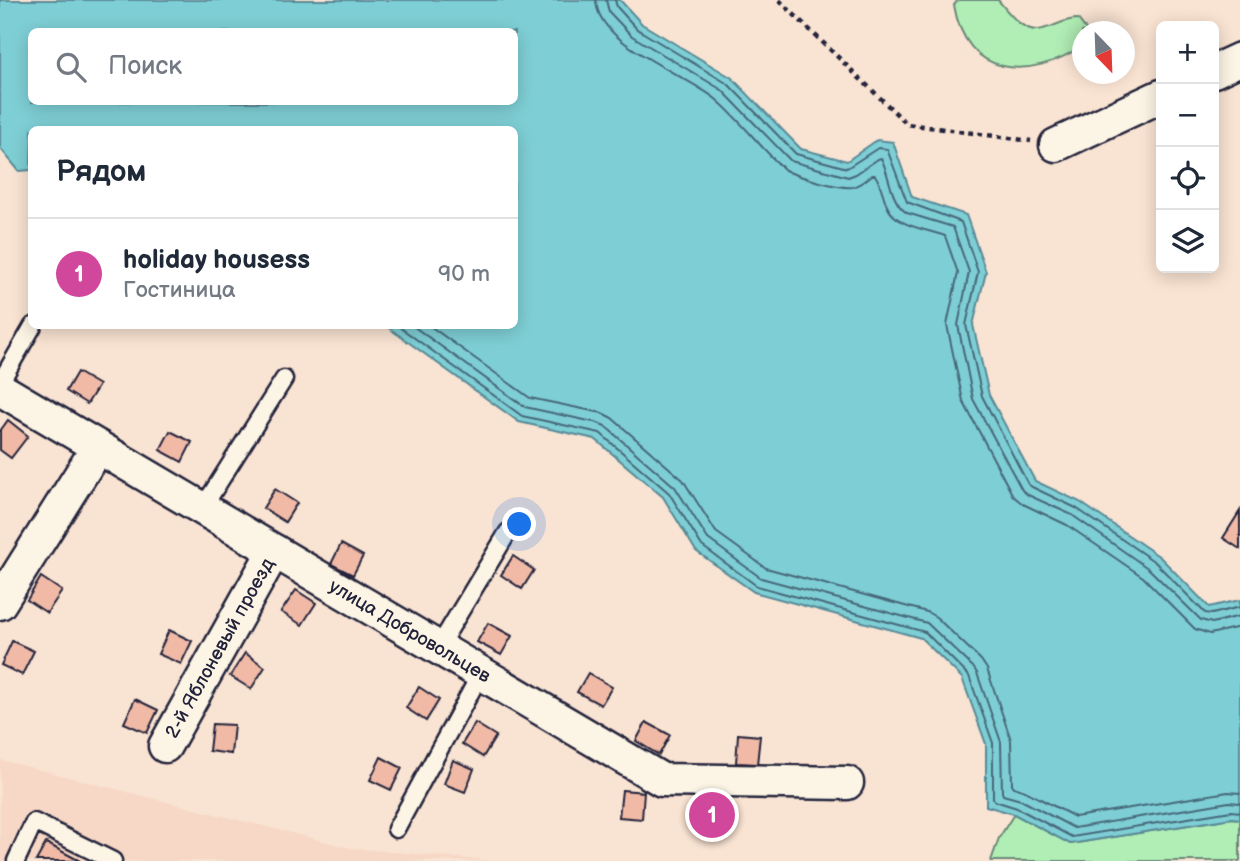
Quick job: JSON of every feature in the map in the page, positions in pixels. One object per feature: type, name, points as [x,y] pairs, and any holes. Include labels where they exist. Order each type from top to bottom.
[{"type":"street","points":[[1219,69],[1240,59]]},
{"type":"street","points":[[1056,145],[1156,98]]},
{"type":"street","name":"улица Добровольцев","points":[[0,389],[662,780],[847,783]]},
{"type":"street","points":[[0,603],[98,447]]},
{"type":"street","name":"2-й Яблоневый проезд","points":[[165,746],[274,551]]},
{"type":"lane","points":[[0,383],[31,329]]},
{"type":"lane","points":[[202,509],[284,379]]},
{"type":"lane","points":[[438,648],[508,532]]},
{"type":"lane","points":[[396,829],[481,673]]},
{"type":"lane","points":[[16,861],[34,822],[113,861]]},
{"type":"path","points":[[779,0],[907,124],[1056,145]]},
{"type":"shaded area","points":[[0,760],[350,848],[491,861],[0,861]]},
{"type":"green space","points":[[958,0],[998,0],[1015,20],[1026,27],[1040,30],[1078,19],[1080,21],[1072,21],[1072,52],[1041,65],[1021,68],[1003,66],[986,59],[972,47],[961,29],[954,5]]},
{"type":"green space","points":[[1014,814],[1071,844],[1232,818],[1240,819],[1240,861],[991,861],[999,838]]},
{"type":"water","points":[[0,0],[620,0],[642,24],[732,78],[801,149],[847,161],[877,140],[893,142],[912,197],[966,215],[986,272],[973,325],[989,395],[1035,481],[1080,502],[1160,557],[1209,607],[1240,600],[1240,819],[1232,818],[1070,844],[1014,814],[986,806],[986,744],[962,678],[921,638],[754,592],[696,551],[663,497],[595,439],[519,422],[390,329],[518,329],[518,126],[28,126],[28,170],[19,171],[0,148]]},
{"type":"building","points":[[77,372],[99,385],[87,404],[66,391]]},
{"type":"building","points":[[8,420],[28,436],[11,458],[0,450],[0,431]]},
{"type":"building","points":[[170,431],[192,442],[182,462],[160,450]]},
{"type":"building","points":[[275,489],[297,503],[285,522],[263,508]]},
{"type":"building","points":[[1240,511],[1240,549],[1223,538]]},
{"type":"building","points":[[341,544],[363,556],[353,575],[331,564]]},
{"type":"building","points":[[513,556],[534,570],[522,589],[501,575]]},
{"type":"building","points":[[41,577],[62,591],[47,613],[27,600]]},
{"type":"building","points":[[296,590],[316,603],[302,625],[281,612]]},
{"type":"building","points":[[488,623],[512,636],[501,655],[477,642]]},
{"type":"building","points":[[169,630],[192,641],[181,664],[158,654]]},
{"type":"building","points":[[12,641],[34,651],[22,675],[1,665]]},
{"type":"building","points":[[245,653],[265,667],[251,689],[230,676]]},
{"type":"building","points":[[588,673],[612,687],[601,705],[577,692]]},
{"type":"building","points":[[419,687],[439,700],[426,721],[406,708]]},
{"type":"building","points":[[135,699],[158,710],[147,733],[124,723]]},
{"type":"building","points":[[646,722],[670,735],[659,755],[636,741]]},
{"type":"building","points":[[475,723],[496,736],[483,757],[462,744]]},
{"type":"building","points":[[212,724],[234,725],[231,754],[209,751]]},
{"type":"building","points":[[738,734],[760,736],[757,764],[736,763]]},
{"type":"building","points":[[381,757],[402,768],[391,790],[370,780]]},
{"type":"building","points":[[453,760],[474,769],[465,792],[444,784]]},
{"type":"building","points":[[622,790],[644,792],[642,819],[619,817]]},
{"type":"building","points":[[696,800],[719,804],[715,830],[692,827]]},
{"type":"building","points":[[46,843],[80,861],[36,861]]},
{"type":"place","name":"holiday housess","points":[[712,815]]}]
